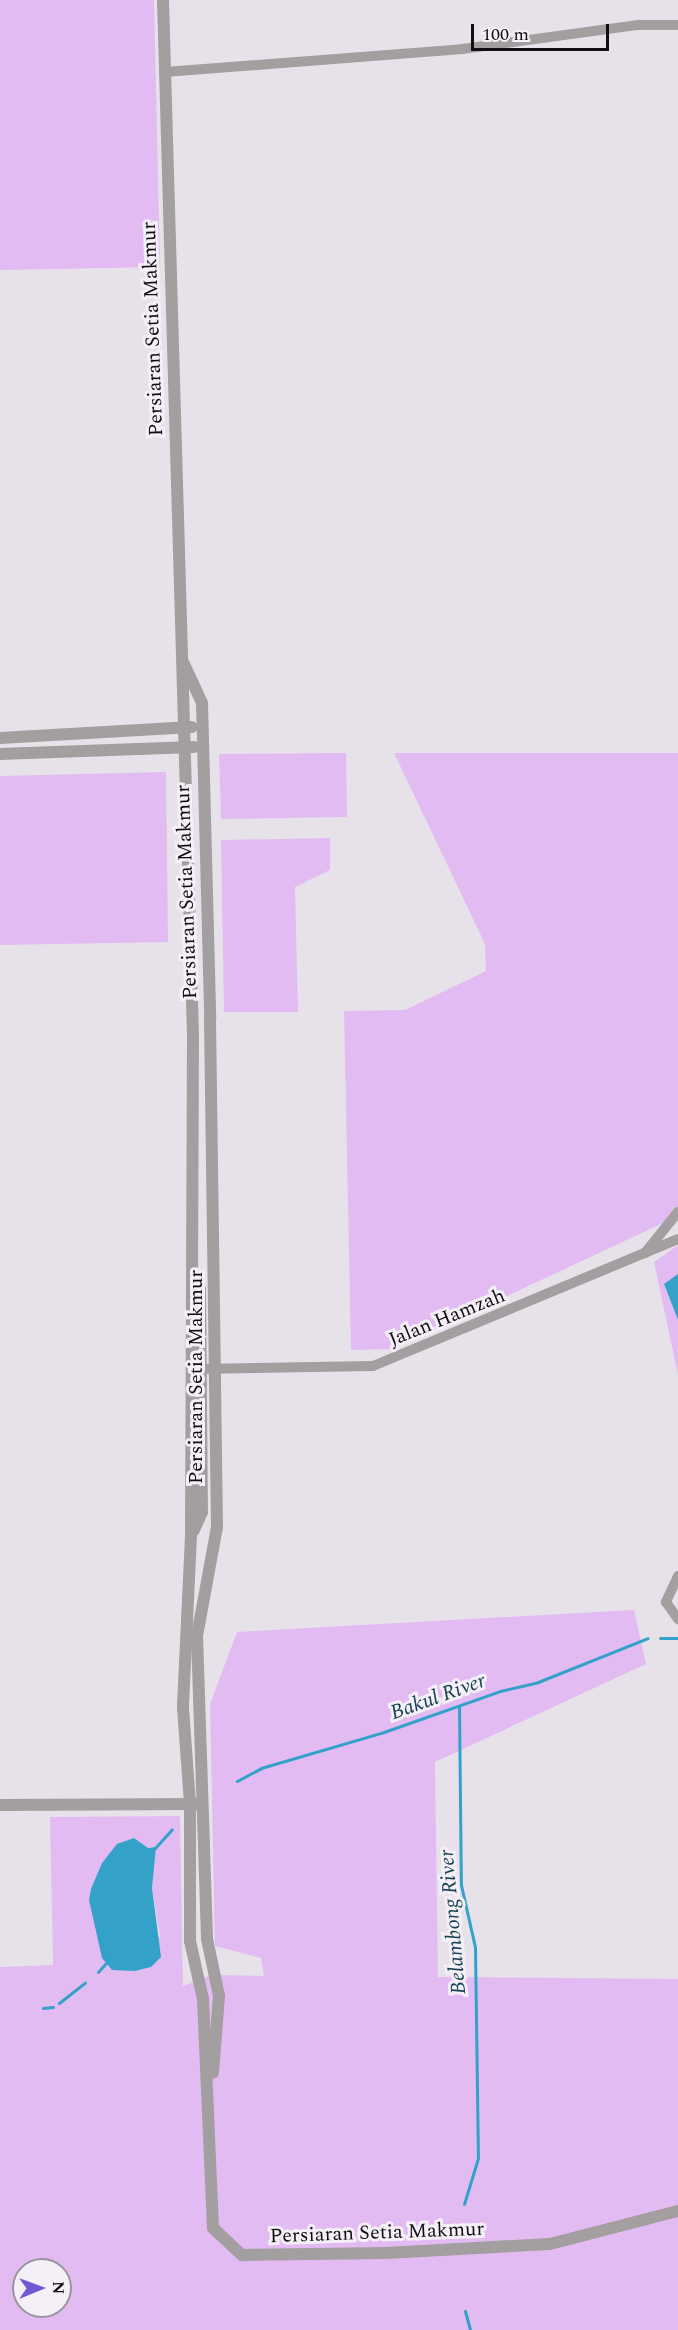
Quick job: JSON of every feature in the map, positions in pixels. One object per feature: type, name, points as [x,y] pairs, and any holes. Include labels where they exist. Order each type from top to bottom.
[{"type":"street","name":"Persiaran Setia Makmur","points":[[163,0],[194,1035],[190,1267],[191,1536],[183,1708],[196,1804],[207,1939],[219,1996],[219,2025],[210,2098]]},
{"type":"street","points":[[165,72],[462,49],[638,25],[678,25]]},
{"type":"street","name":"Persiaran Setia Makmur","points":[[181,656],[202,703],[217,1369],[217,1527],[197,1636],[196,1804],[190,1941],[203,1999],[210,2098],[213,2228],[242,2254],[523,2247],[588,2237],[678,2211]]},
{"type":"street","points":[[0,738],[202,726]]},
{"type":"street","points":[[0,754],[202,747]]},
{"type":"street","points":[[645,1253],[678,1212]]},
{"type":"street","name":"Jalan Hamzah","points":[[201,1369],[373,1366],[678,1239]]},
{"type":"street","points":[[190,1267],[200,1290],[202,1512],[191,1536]]},
{"type":"street","points":[[678,1576],[666,1602],[678,1619]]},
{"type":"street","points":[[0,1805],[196,1804]]},
{"type":"shaded area","points":[[0,0],[154,0],[160,267],[0,270]]},
{"type":"shaded area","points":[[346,753],[347,817],[221,819],[219,754]]},
{"type":"shaded area","points":[[394,753],[678,753],[678,1216],[394,1349],[351,1350],[344,1011],[405,1010],[486,971],[485,944]]},
{"type":"shaded area","points":[[166,772],[168,942],[0,945],[0,776]]},
{"type":"shaded area","points":[[330,838],[330,870],[295,887],[298,1012],[224,1012],[221,840]]},
{"type":"shaded area","points":[[678,1245],[678,1274],[664,1285],[678,1320],[678,1375],[654,1262]]},
{"type":"shaded area","points":[[634,1610],[646,1664],[435,1762],[438,1977],[678,1979],[678,2330],[0,2330],[0,1967],[53,1965],[50,1817],[180,1816],[183,1986],[211,1975],[264,1976],[261,1958],[215,1946],[210,1704],[237,1632]],"holes":[[[155,1847],[152,1888],[160,1937],[102,1958],[101,1939],[148,1848]]]},
{"type":"water","points":[[678,1274],[678,1320],[664,1284]]},
{"type":"water","points":[[134,1838],[148,1848],[156,1847],[152,1888],[161,1957],[151,1967],[135,1971],[112,1970],[102,1958],[89,1900],[102,1863],[117,1844]]},
{"type":"waterway","name":"Bakul River","points":[[237,1781],[261,1768],[381,1733],[500,1691],[538,1682],[648,1638]]},
{"type":"waterway","name":"Bakul River","points":[[660,1638],[678,1638]]},
{"type":"waterway","name":"Belambong River","points":[[459,1706],[461,1885],[475,1947],[478,2158],[464,2204]]},
{"type":"waterway","name":"Bakul River","points":[[155,1848],[172,1829]]},
{"type":"waterway","name":"Bakul River","points":[[98,1972],[108,1961]]},
{"type":"waterway","name":"Bakul River","points":[[59,2003],[85,1983]]},
{"type":"waterway","name":"Bakul River","points":[[43,2008],[53,2007]]},
{"type":"waterway","name":"Belambong River","points":[[465,2311],[470,2330]]}]
